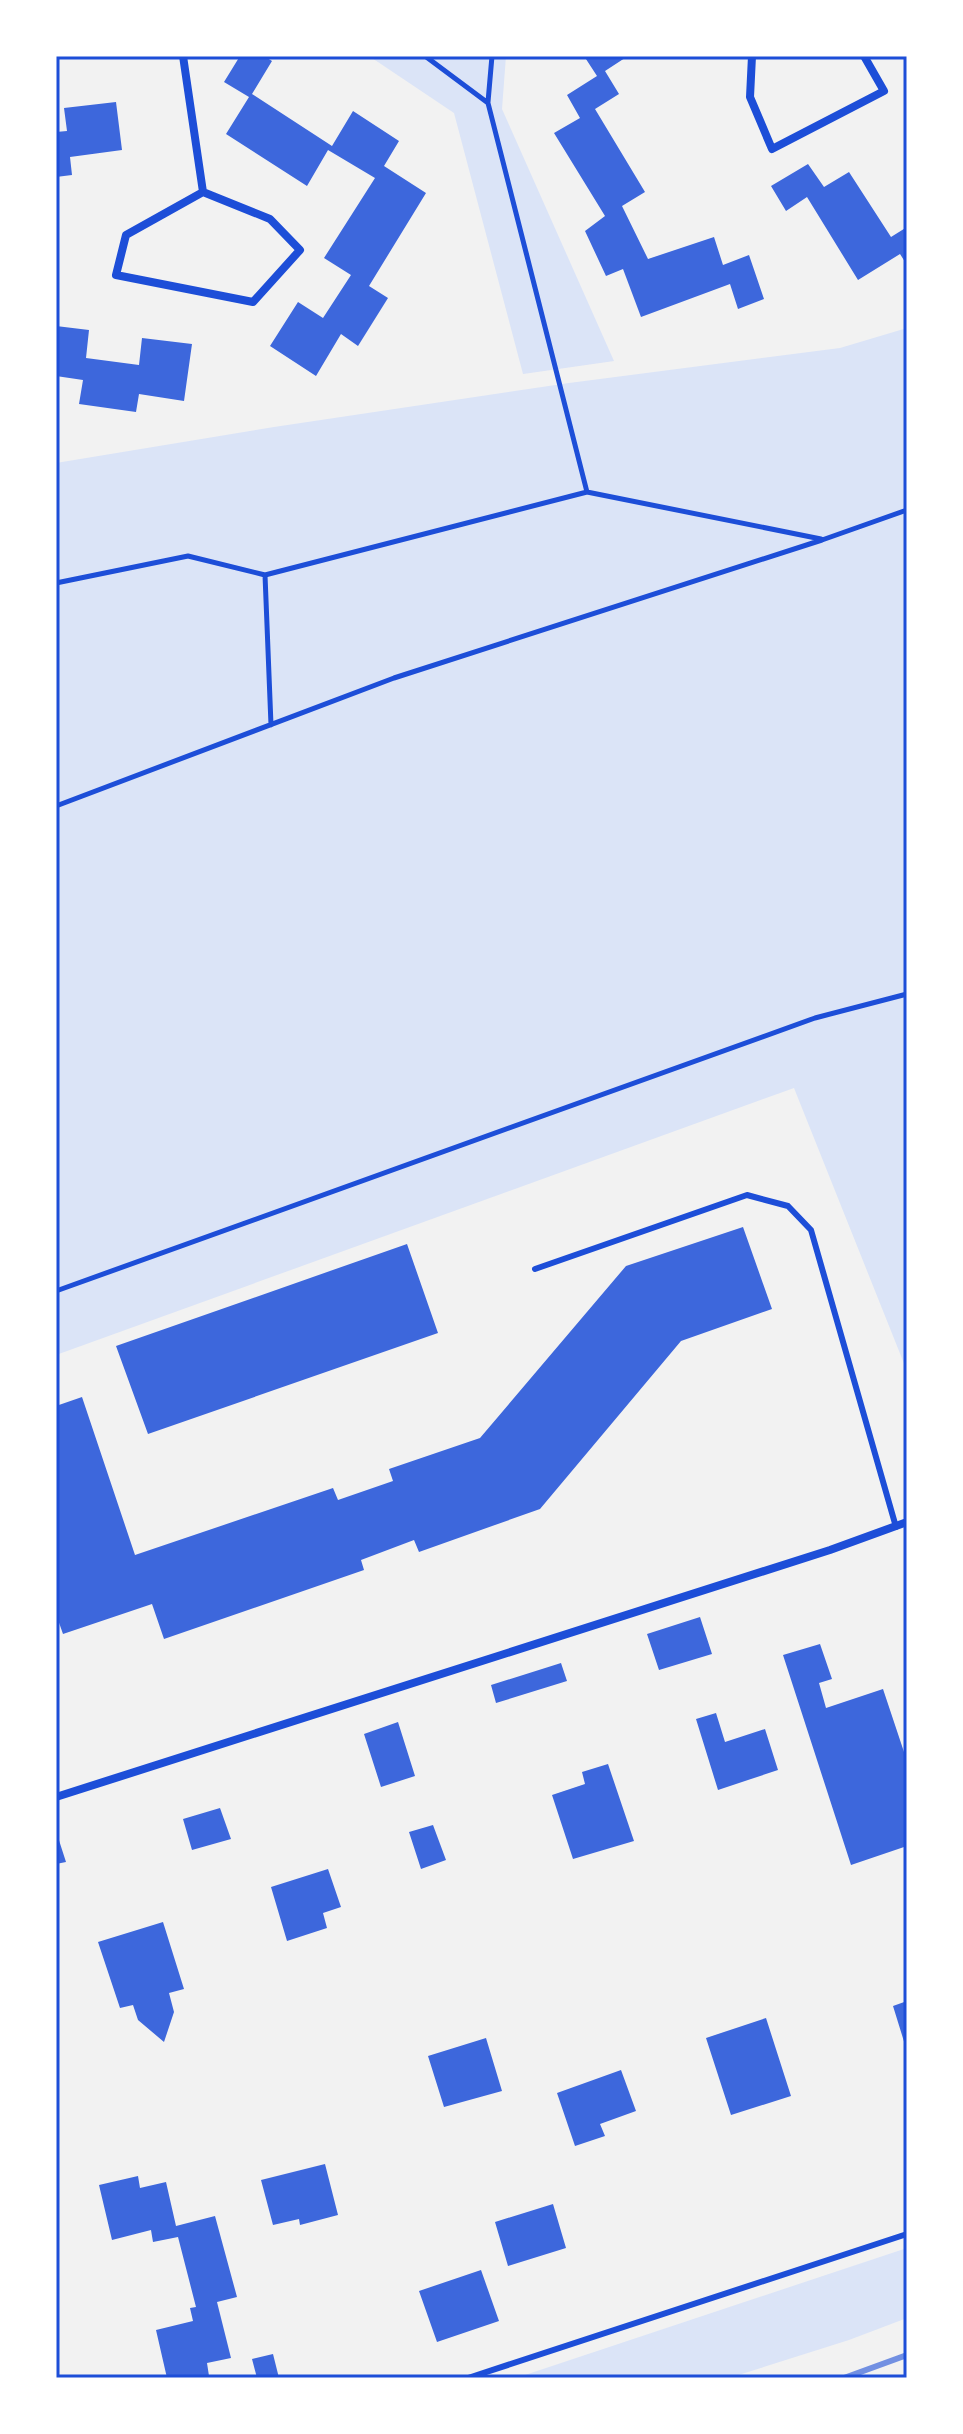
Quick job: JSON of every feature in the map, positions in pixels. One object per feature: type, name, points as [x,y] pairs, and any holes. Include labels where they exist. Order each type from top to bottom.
[{"type":"street","points":[[183,56],[203,192]]},
{"type":"street","points":[[752,56],[750,97],[772,149],[884,91],[864,56]]},
{"type":"street","points":[[203,192],[270,219],[300,250],[253,302],[116,275],[126,235],[203,192]]},
{"type":"street","points":[[56,1797],[830,1550],[907,1522]]},
{"type":"lane","points":[[535,1269],[747,1195],[788,1206],[811,1230],[896,1527]]},
{"type":"lane","points":[[468,2378],[907,2234]]},
{"type":"path","points":[[425,56],[488,103]]},
{"type":"path","points":[[492,56],[488,103],[587,492]]},
{"type":"path","points":[[56,583],[188,556],[265,575],[587,492],[822,540]]},
{"type":"path","points":[[56,806],[394,678],[907,510]]},
{"type":"path","points":[[265,575],[271,725]]},
{"type":"path","points":[[56,1291],[815,1018],[907,994]]},
{"type":"shaded area","points":[[369,56],[506,56],[502,109],[614,361],[523,374],[454,113]]},
{"type":"shaded area","points":[[907,328],[907,1371],[794,1088],[56,1355],[56,463],[569,383],[840,348]]},
{"type":"shaded area","points":[[907,2248],[907,2318],[849,2340],[729,2378],[516,2378]]},
{"type":"building","points":[[240,56],[264,56],[272,61],[252,94],[332,146],[353,111],[399,141],[384,166],[426,193],[369,286],[388,298],[358,346],[341,334],[316,376],[270,346],[298,302],[323,318],[351,275],[324,258],[375,178],[328,150],[307,186],[226,134],[249,97],[224,82]]},
{"type":"building","points":[[584,56],[628,56],[605,71],[619,94],[595,109],[645,192],[622,206],[648,259],[714,237],[723,265],[749,255],[764,299],[738,309],[730,284],[641,317],[623,269],[606,276],[585,231],[605,216],[554,133],[580,118],[567,95],[597,76]]},
{"type":"building","points":[[116,102],[122,150],[70,157],[72,175],[56,177],[56,132],[67,131],[64,108]]},
{"type":"building","points":[[808,164],[824,187],[849,172],[891,237],[907,227],[907,265],[900,254],[858,280],[807,197],[786,211],[771,186]]},
{"type":"building","points":[[56,326],[89,330],[86,358],[139,365],[142,338],[192,344],[184,401],[139,394],[136,412],[79,404],[83,380],[56,376]]},
{"type":"building","points":[[743,1227],[772,1309],[681,1341],[540,1509],[419,1552],[414,1540],[361,1560],[364,1570],[164,1639],[152,1604],[63,1634],[56,1614],[56,1406],[82,1397],[135,1555],[333,1488],[338,1500],[393,1481],[389,1469],[480,1438],[626,1266]]},
{"type":"building","points":[[407,1244],[438,1333],[148,1434],[116,1346]]},
{"type":"building","points":[[700,1617],[712,1654],[659,1670],[647,1634]]},
{"type":"building","points":[[820,1644],[832,1679],[819,1683],[826,1708],[883,1689],[907,1761],[907,1846],[851,1865],[783,1655]]},
{"type":"building","points":[[561,1663],[567,1681],[496,1703],[491,1685]]},
{"type":"building","points":[[716,1713],[725,1742],[765,1729],[778,1770],[718,1790],[696,1719]]},
{"type":"building","points":[[398,1722],[415,1776],[381,1787],[364,1734]]},
{"type":"building","points":[[608,1764],[634,1841],[573,1859],[552,1795],[585,1784],[582,1772]]},
{"type":"building","points":[[220,1808],[231,1839],[192,1850],[183,1819]]},
{"type":"building","points":[[433,1825],[446,1860],[421,1869],[409,1832]]},
{"type":"building","points":[[56,1831],[66,1862],[56,1864]]},
{"type":"building","points":[[328,1869],[341,1907],[323,1913],[327,1928],[287,1941],[271,1887]]},
{"type":"building","points":[[163,1922],[184,1989],[169,1993],[174,2012],[164,2042],[138,2020],[133,2005],[120,2008],[98,1942]]},
{"type":"building","points":[[907,2001],[907,2048],[906,2048],[893,2006]]},
{"type":"building","points":[[766,2018],[791,2096],[731,2115],[706,2038]]},
{"type":"building","points":[[486,2038],[502,2091],[444,2107],[428,2056]]},
{"type":"building","points":[[621,2070],[636,2111],[600,2124],[605,2136],[575,2146],[557,2093]]},
{"type":"building","points":[[325,2164],[338,2215],[300,2225],[299,2219],[273,2225],[261,2180]]},
{"type":"building","points":[[138,2176],[140,2188],[166,2182],[176,2226],[215,2216],[237,2297],[217,2302],[231,2358],[207,2363],[209,2376],[167,2378],[156,2330],[193,2321],[190,2308],[196,2307],[178,2237],[153,2242],[151,2230],[112,2240],[99,2185]]},
{"type":"building","points":[[553,2204],[566,2248],[508,2266],[495,2222]]},
{"type":"building","points":[[481,2270],[499,2321],[437,2342],[419,2291]]},
{"type":"building","points":[[273,2354],[279,2378],[257,2378],[252,2359]]},
{"type":"railway","points":[[844,2378],[907,2355]]}]
